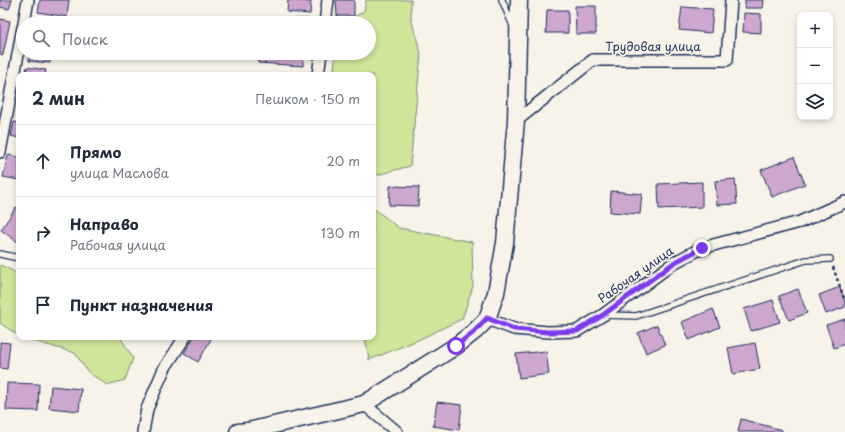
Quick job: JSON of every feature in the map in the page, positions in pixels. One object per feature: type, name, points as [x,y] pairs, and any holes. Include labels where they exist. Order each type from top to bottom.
[{"type":"main road","points":[[244,432],[364,404],[456,346],[475,331],[487,318],[496,293],[505,243],[516,120],[519,0]]},
{"type":"street","points":[[25,16],[28,0]]},
{"type":"street","points":[[326,16],[328,0]]},
{"type":"street","name":"Трудовая улица","points":[[516,120],[593,60],[727,60],[731,0]]},
{"type":"street","points":[[0,152],[17,60]]},
{"type":"street","points":[[318,72],[320,60]]},
{"type":"street","name":"Рабочая улица","points":[[487,318],[514,329],[548,332],[577,331],[603,315],[675,262],[702,248],[800,222],[845,202]]},
{"type":"street","points":[[143,432],[147,409],[164,369],[183,340]]},
{"type":"street","points":[[364,404],[397,432]]},
{"type":"lane","points":[[502,0],[518,38]]},
{"type":"lane","points":[[0,254],[16,257]]},
{"type":"lane","points":[[603,315],[636,316],[806,260],[830,259]]},
{"type":"path","points":[[830,259],[845,301]]},
{"type":"green space","points":[[366,0],[411,0],[411,19],[421,54],[410,166],[377,175],[376,72],[333,72],[335,60],[376,60],[376,16],[356,16],[364,11]]},
{"type":"green space","points":[[376,210],[399,228],[472,242],[473,286],[462,319],[418,340],[369,360],[366,340],[376,340]]},
{"type":"green space","points":[[0,265],[16,274],[16,334],[0,323]]},
{"type":"green space","points":[[30,340],[122,340],[133,358],[125,380],[107,385],[88,372],[75,353]]},
{"type":"building","points":[[0,0],[12,0],[9,9],[0,7]]},
{"type":"building","points":[[40,0],[69,0],[67,16],[38,12]]},
{"type":"building","points":[[288,0],[311,2],[310,14],[287,12]]},
{"type":"building","points":[[336,0],[354,0],[354,16],[337,16]]},
{"type":"building","points":[[745,0],[764,0],[763,8],[745,8]]},
{"type":"building","points":[[575,6],[596,6],[596,34],[576,34]]},
{"type":"building","points":[[682,7],[713,9],[711,33],[679,30]]},
{"type":"building","points":[[547,10],[568,10],[568,33],[546,33]]},
{"type":"building","points":[[744,13],[761,14],[761,33],[743,32]]},
{"type":"building","points":[[0,19],[10,21],[3,55],[0,54]]},
{"type":"building","points":[[29,60],[50,60],[50,63]]},
{"type":"building","points":[[258,60],[303,60],[303,66],[258,63]]},
{"type":"building","points":[[27,67],[46,70],[46,72],[26,72]]},
{"type":"building","points":[[14,122],[16,122],[16,137],[11,136]]},
{"type":"building","points":[[8,155],[16,156],[16,179],[3,177]]},
{"type":"building","points":[[794,157],[805,184],[772,197],[761,170]]},
{"type":"building","points":[[735,179],[737,204],[717,205],[715,181]]},
{"type":"building","points":[[702,182],[702,207],[659,209],[658,184]]},
{"type":"building","points":[[390,186],[419,187],[418,206],[389,205]]},
{"type":"building","points":[[611,191],[642,194],[640,214],[610,212]]},
{"type":"building","points":[[16,207],[16,241],[1,230]]},
{"type":"building","points":[[840,287],[845,302],[845,307],[826,314],[819,295]]},
{"type":"building","points":[[798,289],[807,313],[789,320],[779,296]]},
{"type":"building","points":[[773,300],[780,322],[751,331],[744,309]]},
{"type":"building","points":[[713,309],[720,327],[689,340],[682,322]]},
{"type":"building","points":[[845,319],[845,344],[834,348],[826,325]]},
{"type":"building","points":[[657,325],[665,345],[646,353],[638,333]]},
{"type":"building","points":[[192,340],[210,340],[198,362],[184,353]]},
{"type":"building","points":[[0,342],[10,343],[7,369],[0,368]]},
{"type":"building","points":[[755,343],[760,369],[733,374],[728,348]]},
{"type":"building","points":[[546,351],[549,374],[519,378],[516,354]]},
{"type":"building","points":[[7,383],[39,384],[38,411],[6,410]]},
{"type":"building","points":[[51,386],[81,389],[79,411],[49,408]]},
{"type":"building","points":[[437,402],[462,405],[459,430],[433,426]]},
{"type":"building","points":[[741,419],[782,430],[782,432],[738,432]]},
{"type":"route","points":[[456,346],[475,331],[487,318],[514,329],[548,332],[577,331],[603,315],[675,262],[702,248]]}]
